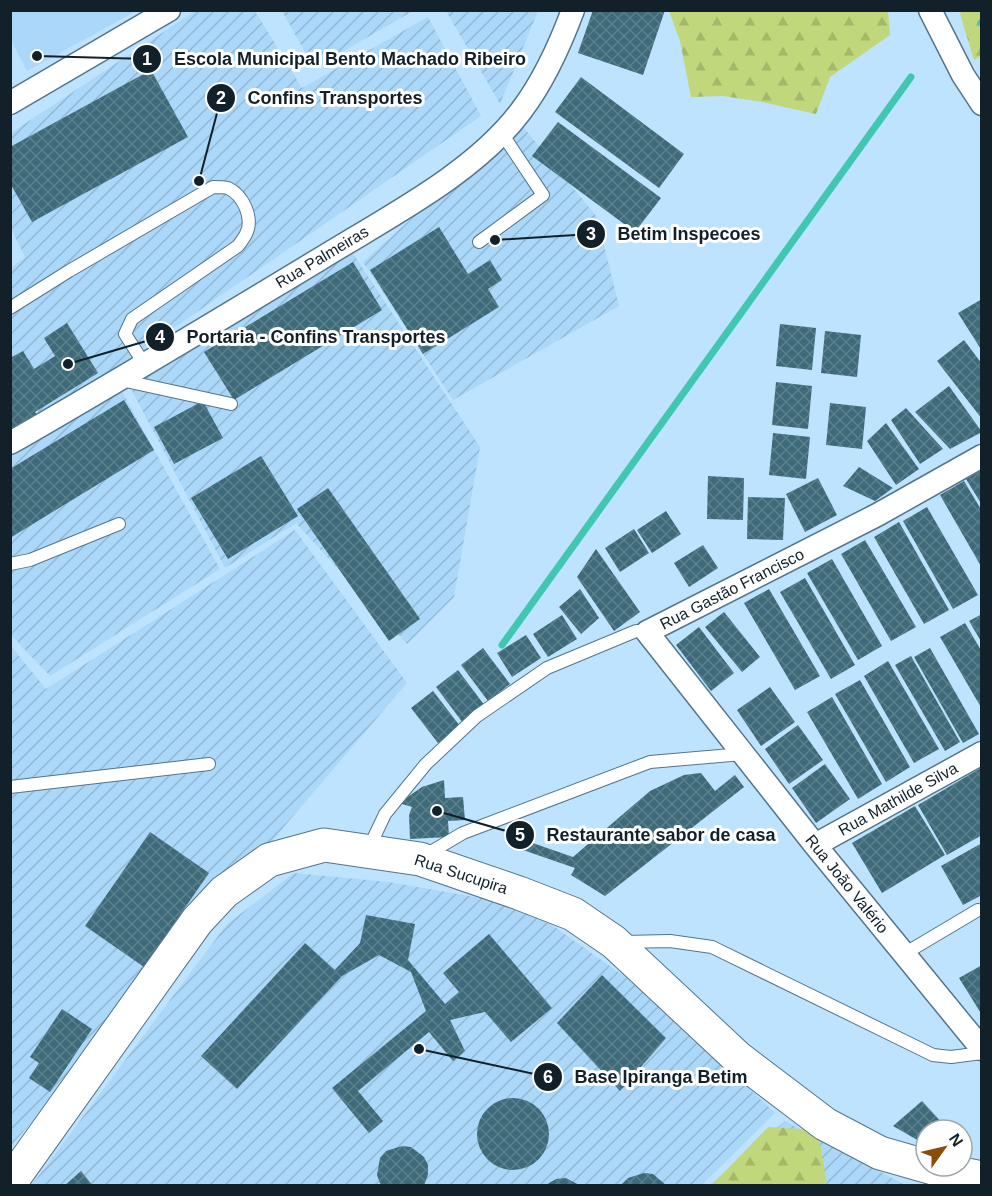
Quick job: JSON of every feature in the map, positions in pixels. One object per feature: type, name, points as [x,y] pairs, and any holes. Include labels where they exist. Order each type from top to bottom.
[{"type":"street","points":[[10,103],[169,10]]},
{"type":"street","name":"Rua Palmeiras","points":[[10,442],[121,380],[426,194],[476,158],[521,111],[559,48],[573,10]]},
{"type":"street","points":[[930,10],[963,75],[981,104]]},
{"type":"street","name":"Rua Gastão Francisco","points":[[647,632],[877,515],[981,456]]},
{"type":"street","name":"Rua João Valério","points":[[647,632],[981,1051]]},
{"type":"street","name":"Rua Mathilde Silva","points":[[815,845],[981,753]]},
{"type":"street","name":"Rua Sucupira","points":[[10,1183],[197,921],[224,892],[269,860],[324,845],[420,859],[573,914],[614,942],[738,1058],[825,1124],[880,1153],[936,1169],[981,1178]]},
{"type":"lane","points":[[478,242],[543,195],[501,132]]},
{"type":"lane","points":[[10,308],[213,187],[226,188],[237,194],[245,206],[249,217],[247,232],[238,246],[132,319],[125,334],[145,365]]},
{"type":"lane","points":[[121,380],[231,404]]},
{"type":"lane","points":[[10,564],[30,560],[119,524]]},
{"type":"lane","name":"Rua Gastão Francisco","points":[[368,850],[385,814],[426,764],[477,716],[547,668],[636,631],[647,632]]},
{"type":"lane","points":[[420,859],[463,832],[650,762],[744,754]]},
{"type":"lane","points":[[10,787],[209,764]]},
{"type":"lane","points":[[904,954],[978,910]]},
{"type":"lane","points":[[614,942],[670,941],[712,947],[933,1054],[951,1057],[981,1051]]},
{"type":"shaded area","points":[[10,11],[136,11],[27,71],[11,40]]},
{"type":"shaded area","points":[[195,11],[255,11],[302,88],[428,17],[481,116],[42,419],[11,360],[11,268],[25,257],[11,229],[11,133]]},
{"type":"shaded area","points":[[282,11],[413,11],[314,68]]},
{"type":"shaded area","points":[[446,11],[538,11],[500,104]]},
{"type":"shaded area","points":[[519,122],[597,217],[619,306],[453,400],[363,262]]},
{"type":"shaded area","points":[[352,252],[480,447],[454,597],[407,644],[296,523],[225,568],[129,385]]},
{"type":"shaded area","points":[[121,390],[220,569],[50,676],[11,635],[11,457]]},
{"type":"shaded area","points":[[295,530],[407,683],[11,1146],[11,646],[46,689]]},
{"type":"shaded area","points":[[294,873],[389,882],[525,906],[638,986],[775,1113],[702,1185],[31,1186],[227,924]]},
{"type":"shaded area","points":[[785,1121],[905,1185],[708,1186]]},
{"type":"green space","points":[[669,11],[888,11],[890,35],[830,77],[816,114],[723,96],[691,97],[680,41]]},
{"type":"green space","points":[[962,11],[981,11],[981,56],[974,60],[960,14]]},
{"type":"green space","points":[[768,1127],[818,1130],[827,1185],[711,1186]]},
{"type":"building","points":[[593,10],[665,10],[643,75],[578,53]]},
{"type":"building","points":[[151,70],[188,137],[32,222],[10,183],[10,147]]},
{"type":"building","points":[[581,77],[684,154],[659,188],[555,112]]},
{"type":"building","points":[[558,122],[661,198],[635,232],[532,156]]},
{"type":"building","points":[[439,227],[468,274],[490,260],[502,280],[488,289],[499,307],[423,354],[370,270]]},
{"type":"building","points":[[353,262],[382,310],[234,400],[204,352]]},
{"type":"building","points":[[982,299],[982,351],[958,313]]},
{"type":"building","points":[[67,323],[98,373],[35,412],[38,416],[10,433],[10,358],[23,351],[34,369],[55,356],[44,338]]},
{"type":"building","points":[[780,324],[816,328],[812,370],[776,366]]},
{"type":"building","points":[[825,331],[861,335],[857,377],[821,373]]},
{"type":"building","points":[[964,340],[982,364],[982,419],[937,361]]},
{"type":"building","points":[[776,382],[812,386],[808,429],[772,425]]},
{"type":"building","points":[[949,386],[982,432],[950,449],[915,412]]},
{"type":"building","points":[[124,400],[154,450],[10,538],[10,469]]},
{"type":"building","points":[[203,401],[223,438],[174,464],[154,427]]},
{"type":"building","points":[[830,403],[866,407],[862,449],[826,445]]},
{"type":"building","points":[[906,408],[943,449],[920,464],[891,420]]},
{"type":"building","points":[[886,423],[919,469],[896,485],[867,441]]},
{"type":"building","points":[[773,433],[810,437],[806,479],[769,475]]},
{"type":"building","points":[[261,456],[298,516],[228,559],[191,498]]},
{"type":"building","points":[[859,467],[893,488],[875,501],[843,486]]},
{"type":"building","points":[[982,470],[982,505],[966,479]]},
{"type":"building","points":[[708,476],[744,478],[743,520],[707,519]]},
{"type":"building","points":[[818,478],[837,515],[805,532],[786,494]]},
{"type":"building","points":[[964,481],[982,511],[982,568],[940,495]]},
{"type":"building","points":[[328,488],[420,619],[389,641],[297,509]]},
{"type":"building","points":[[748,497],[785,498],[783,540],[747,539]]},
{"type":"building","points":[[927,507],[978,595],[953,609],[903,521]]},
{"type":"building","points":[[666,511],[681,534],[652,553],[637,530]]},
{"type":"building","points":[[899,522],[949,610],[924,624],[874,537]]},
{"type":"building","points":[[634,529],[649,553],[620,572],[605,548]]},
{"type":"building","points":[[865,540],[916,627],[891,641],[841,554]]},
{"type":"building","points":[[703,545],[718,568],[689,587],[674,563]]},
{"type":"building","points":[[596,549],[640,612],[614,631],[577,577]]},
{"type":"building","points":[[832,559],[882,646],[858,660],[807,573]]},
{"type":"building","points":[[805,578],[855,665],[831,679],[780,592]]},
{"type":"building","points":[[580,589],[599,618],[581,634],[559,607]]},
{"type":"building","points":[[769,589],[820,676],[795,690],[744,603]]},
{"type":"building","points":[[724,612],[760,657],[742,672],[705,627]]},
{"type":"building","points":[[982,614],[982,643],[969,621]]},
{"type":"building","points":[[562,615],[577,639],[548,657],[533,634]]},
{"type":"building","points":[[965,623],[982,652],[982,709],[940,637]]},
{"type":"building","points":[[699,627],[734,673],[711,691],[676,645]]},
{"type":"building","points":[[526,635],[541,658],[512,677],[497,653]]},
{"type":"building","points":[[483,648],[510,684],[488,701],[461,665]]},
{"type":"building","points":[[930,648],[979,734],[963,743],[914,657]]},
{"type":"building","points":[[911,656],[960,742],[945,751],[895,665]]},
{"type":"building","points":[[888,661],[939,749],[914,763],[864,676]]},
{"type":"building","points":[[458,670],[485,706],[463,723],[436,687]]},
{"type":"building","points":[[860,680],[910,767],[886,782],[835,694]]},
{"type":"building","points":[[770,687],[795,722],[761,746],[737,710]]},
{"type":"building","points":[[433,691],[460,726],[438,743],[411,708]]},
{"type":"building","points":[[832,697],[882,784],[858,799],[807,712]]},
{"type":"building","points":[[798,725],[823,760],[789,784],[765,749]]},
{"type":"building","points":[[825,764],[850,799],[816,823],[792,788]]},
{"type":"building","points":[[981,768],[982,835],[947,855],[918,805]]},
{"type":"building","points":[[701,773],[715,791],[735,775],[744,787],[605,896],[571,875],[575,868],[523,850],[527,841],[573,857],[650,791],[684,775]]},
{"type":"building","points":[[444,780],[445,798],[463,797],[465,820],[448,821],[449,837],[410,839],[409,815],[412,807],[399,803],[422,787]]},
{"type":"building","points":[[915,806],[945,855],[882,893],[852,843]]},
{"type":"building","points":[[150,832],[209,873],[144,967],[85,926]]},
{"type":"building","points":[[982,843],[982,895],[963,905],[941,866]]},
{"type":"building","points":[[366,915],[415,924],[408,960],[445,1004],[459,992],[443,973],[489,934],[552,1008],[511,1042],[485,1012],[450,1020],[465,1051],[453,1061],[429,1032],[358,1091],[383,1121],[369,1133],[332,1088],[426,1011],[411,972],[379,955],[342,976],[237,1089],[201,1056],[305,943],[335,970],[360,943]]},
{"type":"building","points":[[982,965],[982,1015],[959,978]]},
{"type":"building","points":[[602,975],[666,1038],[620,1091],[557,1023]]},
{"type":"building","points":[[62,1009],[92,1029],[50,1092],[29,1078],[39,1063],[30,1057]]},
{"type":"building","points":[[513,1098],[533,1104],[543,1114],[549,1134],[543,1154],[533,1164],[513,1170],[493,1164],[483,1154],[477,1134],[483,1114],[493,1104]]},
{"type":"building","points":[[922,1101],[938,1118],[914,1118],[914,1138],[893,1126]]},
{"type":"building","points":[[402,1146],[411,1147],[424,1157],[428,1165],[428,1174],[424,1186],[382,1186],[380,1183],[377,1175],[380,1158],[386,1151]]},
{"type":"building","points":[[81,1171],[93,1186],[64,1186]]},
{"type":"building","points":[[644,1173],[653,1174],[667,1186],[620,1186],[628,1178]]},
{"type":"building","points":[[566,1178],[581,1186],[544,1186],[556,1179]]},
{"type":"waterway","points":[[502,645],[911,77]]},
{"type":"place","name":"Escola Municipal Bento Machado Ribeiro","points":[[37,56]]},
{"type":"place","name":"Confins Transportes","points":[[199,181]]},
{"type":"place","name":"Betim Inspecoes","points":[[495,240]]},
{"type":"place","name":"Portaria - Confins Transportes","points":[[68,364]]},
{"type":"place","name":"Restaurante sabor de casa","points":[[437,811]]},
{"type":"place","name":"Base Ipiranga Betim","points":[[419,1049]]}]
